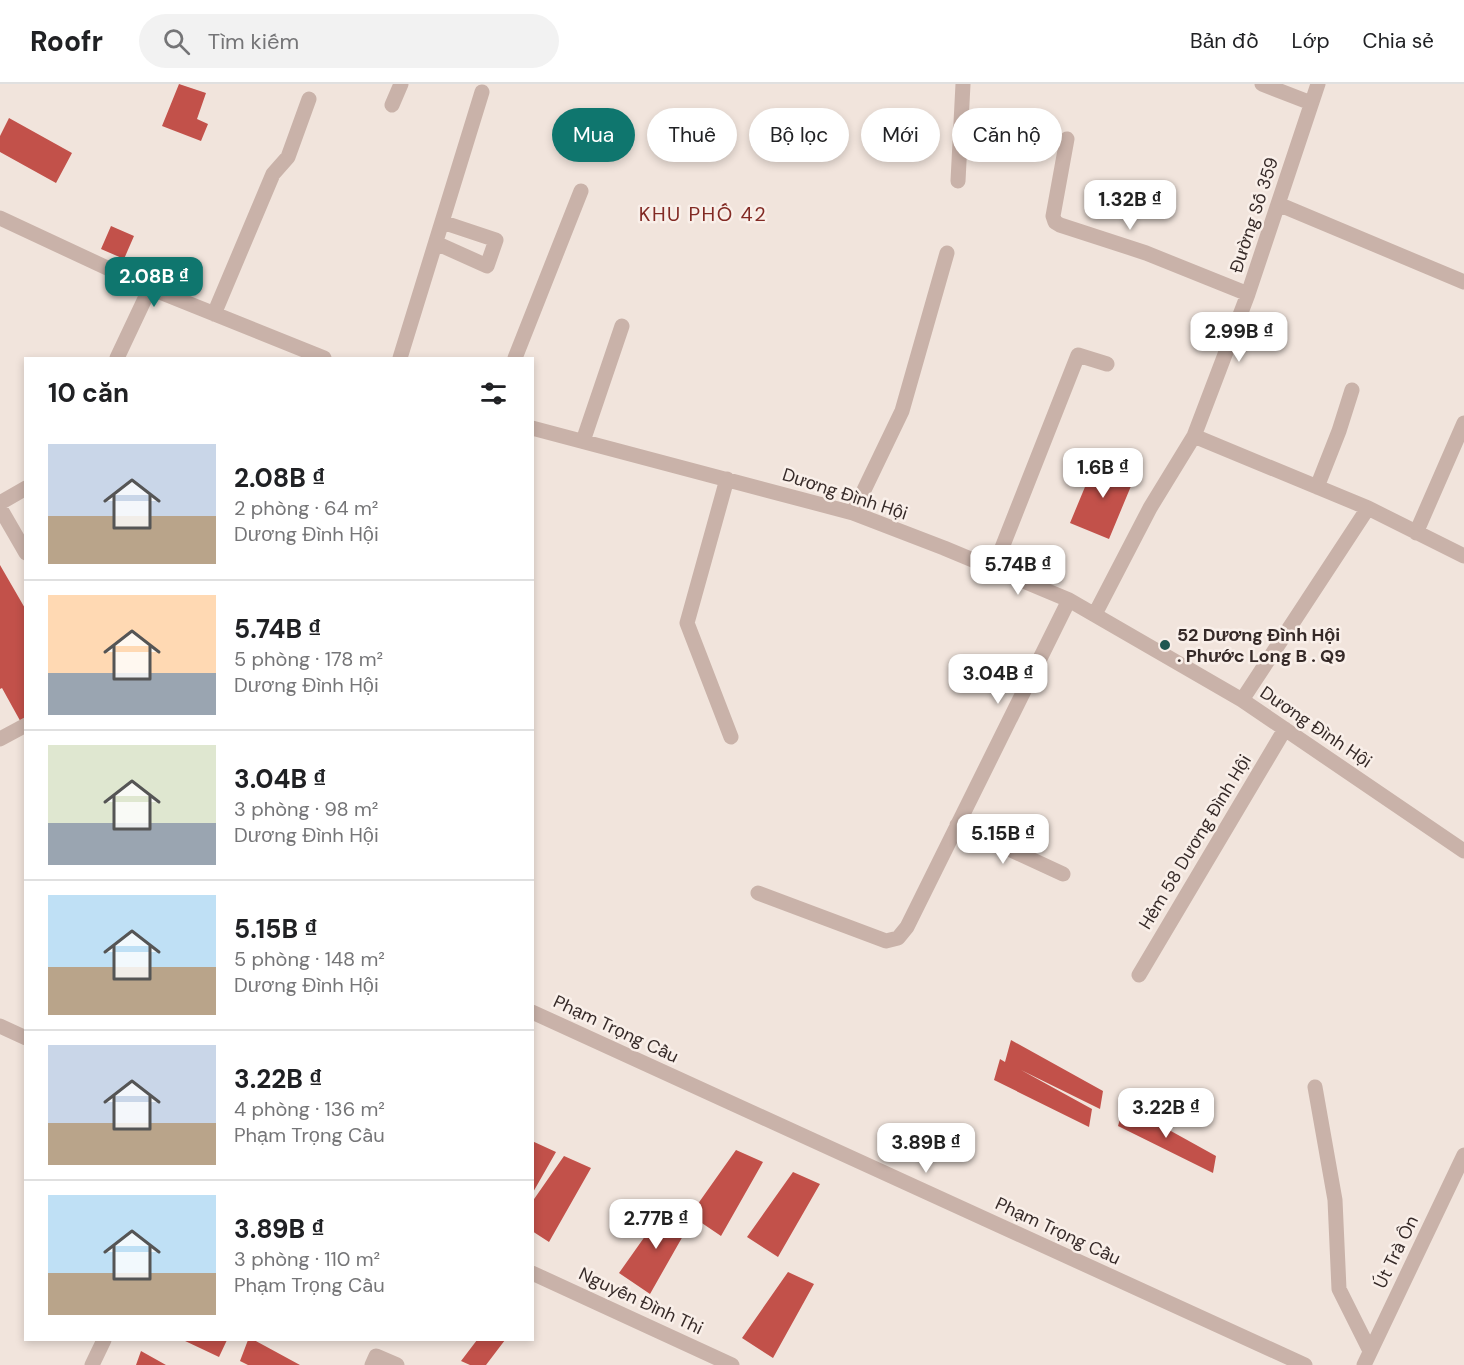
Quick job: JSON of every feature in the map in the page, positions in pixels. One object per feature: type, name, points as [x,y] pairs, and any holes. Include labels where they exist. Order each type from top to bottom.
[{"type":"street","points":[[392,105],[401,84]]},
{"type":"street","points":[[958,181],[963,84]]},
{"type":"street","points":[[1262,84],[1311,103]]},
{"type":"street","name":"Đường Số 359","points":[[1095,614],[1150,508],[1194,436],[1248,294],[1318,84]]},
{"type":"street","points":[[400,357],[482,92]]},
{"type":"street","points":[[214,314],[273,174],[288,157],[309,99]]},
{"type":"street","points":[[1066,139],[1053,216],[1055,222],[1146,253],[1248,294]]},
{"type":"street","points":[[515,357],[581,191]]},
{"type":"street","points":[[1278,204],[1464,282]]},
{"type":"street","points":[[0,218],[150,288],[322,357]]},
{"type":"street","points":[[436,243],[487,266],[495,240],[442,222]]},
{"type":"street","points":[[854,513],[902,411],[947,253]]},
{"type":"street","points":[[117,357],[150,288]]},
{"type":"street","points":[[583,441],[622,326]]},
{"type":"street","points":[[994,568],[1078,355],[1107,364]]},
{"type":"street","points":[[1317,487],[1352,390]]},
{"type":"street","points":[[1416,532],[1464,423]]},
{"type":"street","name":"Dương Đình Hội","points":[[534,429],[854,513],[1069,600],[1242,700],[1464,852]]},
{"type":"street","points":[[1194,436],[1368,508],[1464,556]]},
{"type":"street","points":[[727,479],[687,623],[731,737]]},
{"type":"street","points":[[0,503],[24,489]]},
{"type":"street","points":[[0,508],[24,550]]},
{"type":"street","points":[[1242,700],[1368,508]]},
{"type":"street","points":[[758,893],[886,941],[898,938],[906,927],[1069,600]]},
{"type":"street","points":[[0,739],[24,726]]},
{"type":"street","name":"Hẻm 58 Dương Đình Hội","points":[[1139,975],[1285,729]]},
{"type":"street","points":[[957,825],[1063,874]]},
{"type":"street","name":"Phạm Trọng Cầu","points":[[534,1013],[1305,1365]]},
{"type":"street","points":[[0,1026],[24,1037]]},
{"type":"street","points":[[1315,1088],[1335,1200],[1339,1289],[1367,1358]]},
{"type":"street","name":"Út Trà Ôn","points":[[1367,1358],[1464,1155]]},
{"type":"street","name":"Nguyễn Đình Thi","points":[[534,1274],[732,1365]]},
{"type":"street","points":[[92,1365],[104,1341]]},
{"type":"street","points":[[372,1365],[376,1356],[397,1365]]},
{"type":"building","points":[[179,84],[206,93],[197,119],[208,124],[201,141],[162,126]]},
{"type":"building","points":[[9,118],[72,153],[56,183],[0,152],[0,136]]},
{"type":"building","points":[[111,226],[134,236],[124,259],[101,249]]},
{"type":"building","points":[[1097,458],[1136,474],[1109,539],[1070,523]]},
{"type":"building","points":[[0,565],[24,607],[23,726],[2,688],[0,689]]},
{"type":"building","points":[[1011,1040],[1103,1091],[1100,1109],[1021,1070],[1092,1109],[1089,1127],[994,1080],[1000,1059],[1005,1062]]},
{"type":"building","points":[[1124,1105],[1216,1156],[1213,1173],[1118,1126]]},
{"type":"building","points":[[534,1142],[556,1152],[534,1190]]},
{"type":"building","points":[[736,1150],[763,1162],[721,1236],[690,1215]]},
{"type":"building","points":[[564,1156],[591,1168],[549,1242],[534,1232],[534,1199]]},
{"type":"building","points":[[793,1172],[820,1184],[778,1257],[747,1237]]},
{"type":"building","points":[[665,1208],[692,1220],[650,1294],[619,1273]]},
{"type":"building","points":[[788,1272],[814,1284],[773,1358],[742,1338]]},
{"type":"building","points":[[185,1341],[227,1341],[219,1357]]},
{"type":"building","points":[[248,1341],[256,1341],[300,1365],[248,1365],[240,1361]]},
{"type":"building","points":[[476,1341],[504,1341],[486,1365],[470,1365],[461,1361]]},
{"type":"building","points":[[141,1351],[166,1365],[136,1365]]},
{"type":"place","name":"52 Dương Đình Hội . Phước Long B . Q9","points":[[1165,645]]},
{"type":"district","name":"KHU PHỐ 42","points":[[703,214]]}]
